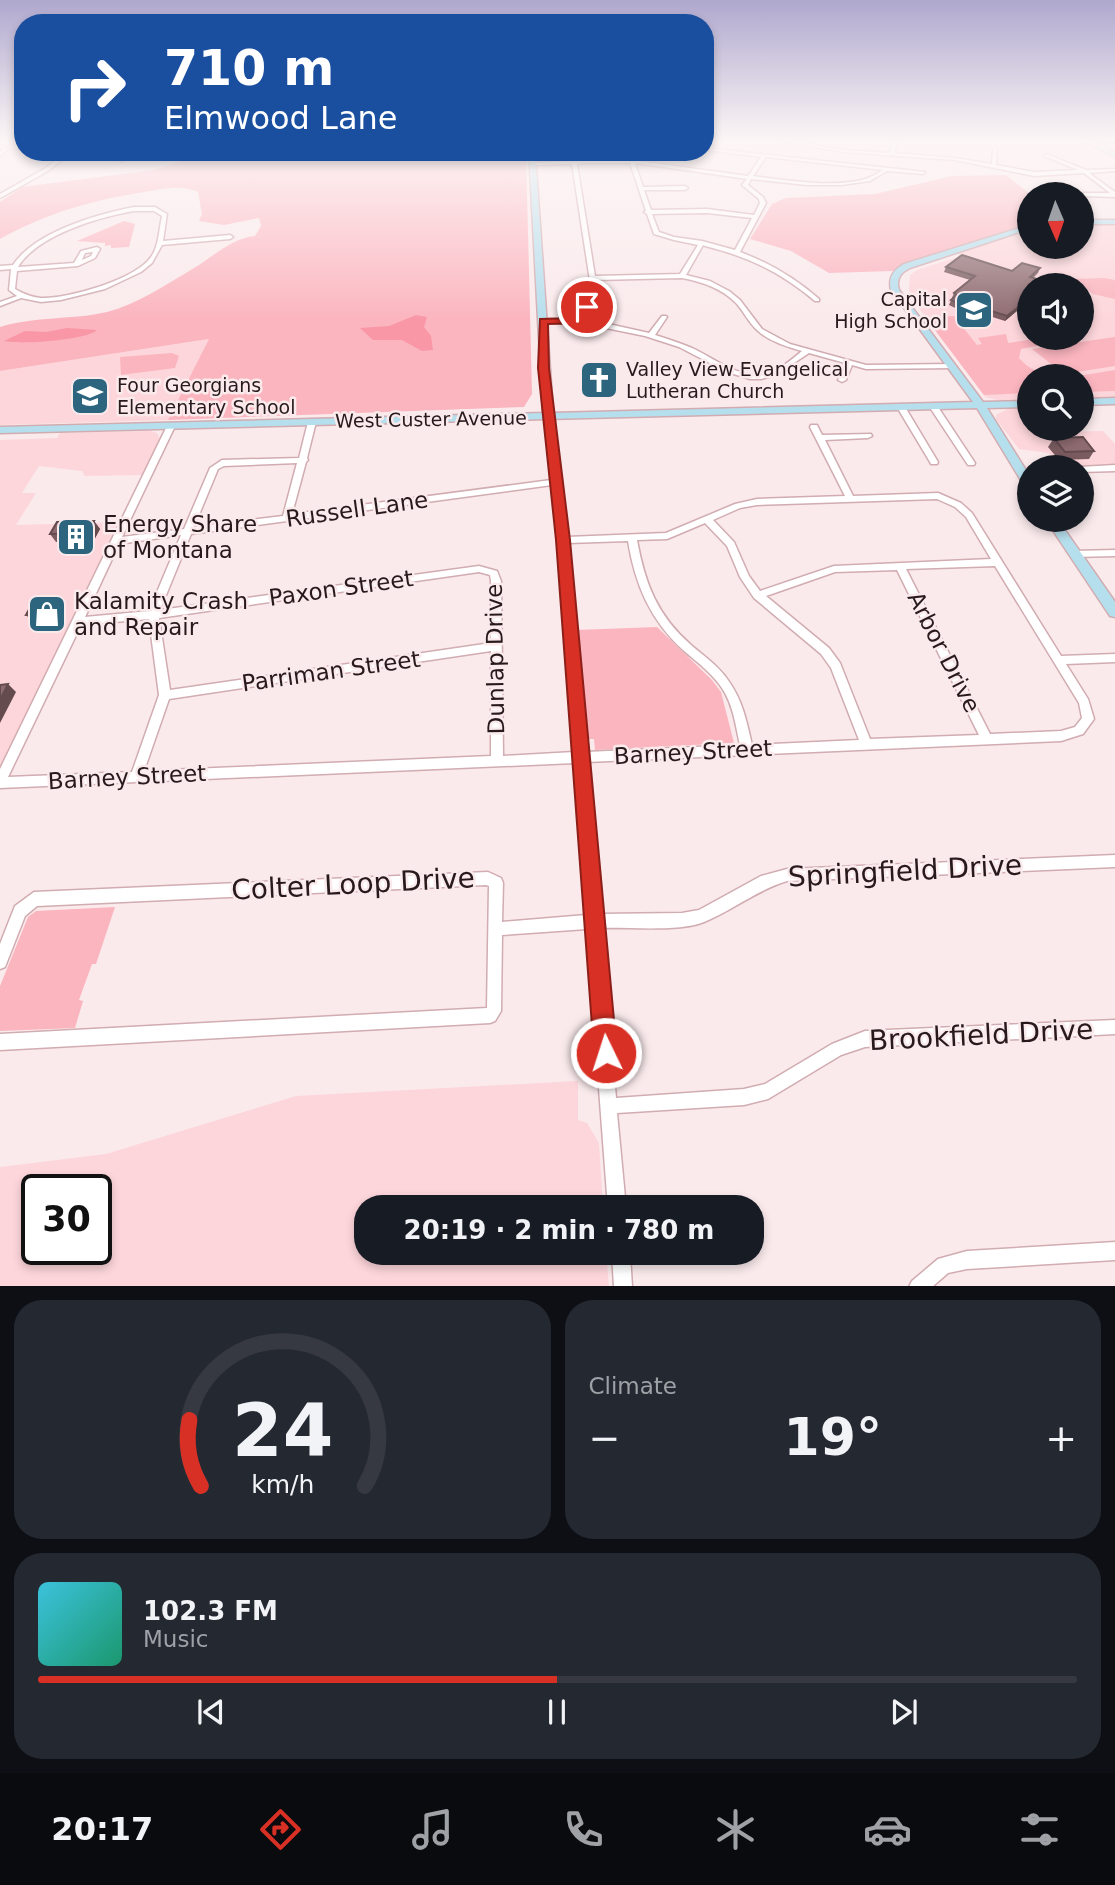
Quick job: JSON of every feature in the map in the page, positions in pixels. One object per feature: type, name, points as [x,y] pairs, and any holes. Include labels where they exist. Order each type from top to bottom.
[{"type":"main road","points":[[535,200],[548,417]]},
{"type":"main road","points":[[1094,222],[1115,222]]},
{"type":"main road","points":[[1017,231],[910,265],[896,274],[893,281],[895,290],[1017,460]]},
{"type":"main road","points":[[1094,402],[1115,401]]},
{"type":"main road","name":"West Custer Avenue","points":[[0,430],[1017,404]]},
{"type":"main road","points":[[1060,532],[1115,612]]},
{"type":"street","points":[[578,321],[596,294],[580,200]]},
{"type":"street","points":[[643,200],[656,233],[738,251],[781,271],[817,300]]},
{"type":"street","points":[[738,251],[762,200]]},
{"type":"street","points":[[0,304],[19,297],[55,300],[93,290],[144,267],[153,258],[165,215],[144,208],[124,210],[51,239],[28,252],[14,269],[12,290],[19,297]]},
{"type":"street","points":[[647,212],[714,211],[755,217]]},
{"type":"street","points":[[159,243],[230,237]]},
{"type":"street","points":[[682,276],[702,243]]},
{"type":"street","points":[[0,271],[76,265]]},
{"type":"street","points":[[594,278],[682,276],[719,286],[738,301],[760,330],[773,339],[807,351],[871,368],[952,366]]},
{"type":"street","points":[[651,336],[664,317]]},
{"type":"street","points":[[543,321],[578,321],[651,336],[681,346],[726,369],[749,376],[763,377],[779,372],[807,351]]},
{"type":"street","points":[[842,380],[849,363]]},
{"type":"street","points":[[933,406],[971,463]]},
{"type":"street","points":[[901,407],[934,462]]},
{"type":"street","points":[[548,417],[563,540],[616,1195]]},
{"type":"street","points":[[287,518],[312,422]]},
{"type":"street","points":[[0,783],[171,426]]},
{"type":"street","points":[[814,427],[850,498]]},
{"type":"street","points":[[819,438],[868,436]]},
{"type":"street","points":[[136,777],[165,695],[153,615],[217,464],[304,460]]},
{"type":"street","points":[[1094,469],[1115,468]]},
{"type":"street","name":"Russell Lane","points":[[116,541],[557,482]]},
{"type":"street","points":[[563,540],[667,536],[738,506],[757,502],[926,496],[949,500],[969,515],[1058,660],[1115,658]]},
{"type":"street","points":[[706,520],[731,544],[745,577],[758,595],[825,651],[836,666],[866,744]]},
{"type":"street","points":[[632,539],[639,578],[649,602],[680,640],[728,687],[738,709],[747,749]]},
{"type":"street","points":[[1074,554],[1115,553]]},
{"type":"street","points":[[758,595],[826,570],[999,562]]},
{"type":"street","name":"Arbor Drive","points":[[900,566],[987,739]]},
{"type":"street","name":"Paxon Street","points":[[78,621],[153,615],[479,569]]},
{"type":"street","name":"Dunlap Drive","points":[[479,569],[494,573],[496,580],[497,761]]},
{"type":"street","name":"Parriman Street","points":[[165,695],[497,646]]},
{"type":"street","name":"Barney Street","points":[[0,783],[1061,736],[1079,731],[1088,719],[1084,702],[1058,660]]},
{"type":"street","name":"Springfield Drive","points":[[496,929],[596,922],[682,920],[701,916],[766,881],[787,875],[1115,861]]},
{"type":"street","name":"Colter Loop Drive","points":[[0,1042],[490,1016],[494,1011],[496,883],[488,878],[34,899],[20,911],[1,958]]},
{"type":"street","name":"Brookfield Drive","points":[[610,1106],[744,1097],[768,1091],[836,1049],[865,1039],[1115,1027]]},
{"type":"street","points":[[918,1286],[944,1265],[967,1260],[1115,1251]]},
{"type":"street","points":[[622,1265],[623,1286]]},
{"type":"shaded area","points":[[102,200],[70,209],[0,239],[0,202]]},
{"type":"shaded area","points":[[199,200],[527,200],[532,394],[524,407],[168,420],[209,339],[0,371],[0,327],[119,308],[163,287],[231,244],[255,236],[261,226],[259,218],[224,225],[199,221],[202,214]]},
{"type":"shaded area","points":[[781,200],[1017,200],[1017,227],[900,266],[893,271],[829,273],[791,251],[750,239],[772,204]]},
{"type":"shaded area","points":[[124,221],[135,224],[129,247],[111,248],[111,245],[105,246],[105,243],[77,241]]},
{"type":"shaded area","name":"Capital High School","points":[[1115,224],[1115,280],[1106,280],[1115,289],[1115,397],[1094,398],[1094,364],[1017,364],[1017,400],[1001,401],[985,397],[915,303],[909,290],[910,275],[917,270],[960,256],[958,253],[1017,235],[1017,259],[1094,259],[1094,225]]},
{"type":"shaded area","points":[[1094,278],[1115,280],[1115,299],[1094,294]]},
{"type":"shaded area","points":[[416,315],[427,317],[424,327],[431,336],[433,350],[422,351],[402,340],[373,340],[360,328],[389,326]]},
{"type":"shaded area","points":[[954,316],[977,345],[982,344],[978,338],[1006,334],[1008,343],[1017,342],[1017,350],[1021,350],[1019,358],[1025,364],[1017,364],[1017,394],[984,395],[925,317]]},
{"type":"shaded area","points":[[67,328],[97,330],[91,334],[53,341],[4,341],[25,331],[46,332]]},
{"type":"shaded area","points":[[1115,337],[1115,366],[1094,369],[1094,364],[1051,364],[1033,350],[1094,350],[1094,340]]},
{"type":"shaded area","name":"Four Georgians Elementary School","points":[[210,339],[168,420],[0,425],[0,371]]},
{"type":"shaded area","points":[[172,353],[179,356],[175,368],[121,375],[120,357]]},
{"type":"shaded area","points":[[1115,370],[1115,391],[1094,392],[1094,373]]},
{"type":"shaded area","points":[[1007,409],[1017,409],[1017,441],[1094,441],[1094,431],[1103,431],[1115,444],[1115,464],[1094,465],[1094,455],[1051,455],[1019,449],[996,419],[996,415]]},
{"type":"shaded area","points":[[60,433],[157,433],[161,441],[145,475],[85,476],[82,471],[39,466],[22,493],[36,493],[16,525],[122,522],[0,771],[0,440],[57,438]]},
{"type":"shaded area","points":[[657,627],[721,692],[734,743],[595,750],[594,739],[587,739],[576,630]]},
{"type":"shaded area","points":[[115,907],[96,964],[92,964],[79,1000],[83,1001],[75,1028],[0,1031],[0,986],[28,917],[36,911]]},
{"type":"shaded area","points":[[578,1081],[578,1120],[587,1123],[599,1143],[602,1195],[354,1195],[354,1265],[607,1265],[609,1286],[0,1286],[0,1167],[106,1154],[296,1096]]},
{"type":"building","name":"Capital High School","points":[[962,255],[1012,271],[1022,263],[1040,268],[1034,273],[1017,273],[1017,308],[1007,316],[985,309],[977,312],[951,300],[957,295],[954,293],[975,276],[946,267]]},
{"type":"building","points":[[1056,441],[1086,441],[1094,451],[1065,452]]},
{"type":"building","points":[[94,521],[87,533],[50,534],[57,522]]},
{"type":"building","points":[[59,603],[53,614],[26,615],[32,604]]},
{"type":"building","points":[[8,684],[0,700],[0,685]]},
{"type":"place","name":"Capital High School","points":[[974,310]]},
{"type":"place","name":"Valley View Evangelical Lutheran Church","points":[[599,380]]},
{"type":"place","name":"Four Georgians Elementary School","points":[[90,396]]},
{"type":"place","name":"Energy Share of Montana","points":[[76,537]]},
{"type":"place","name":"Kalamity Crash and Repair","points":[[47,614]]},
{"type":"route","points":[[587,307],[578,321],[543,321],[544,368],[563,540],[606,1053]]}]
